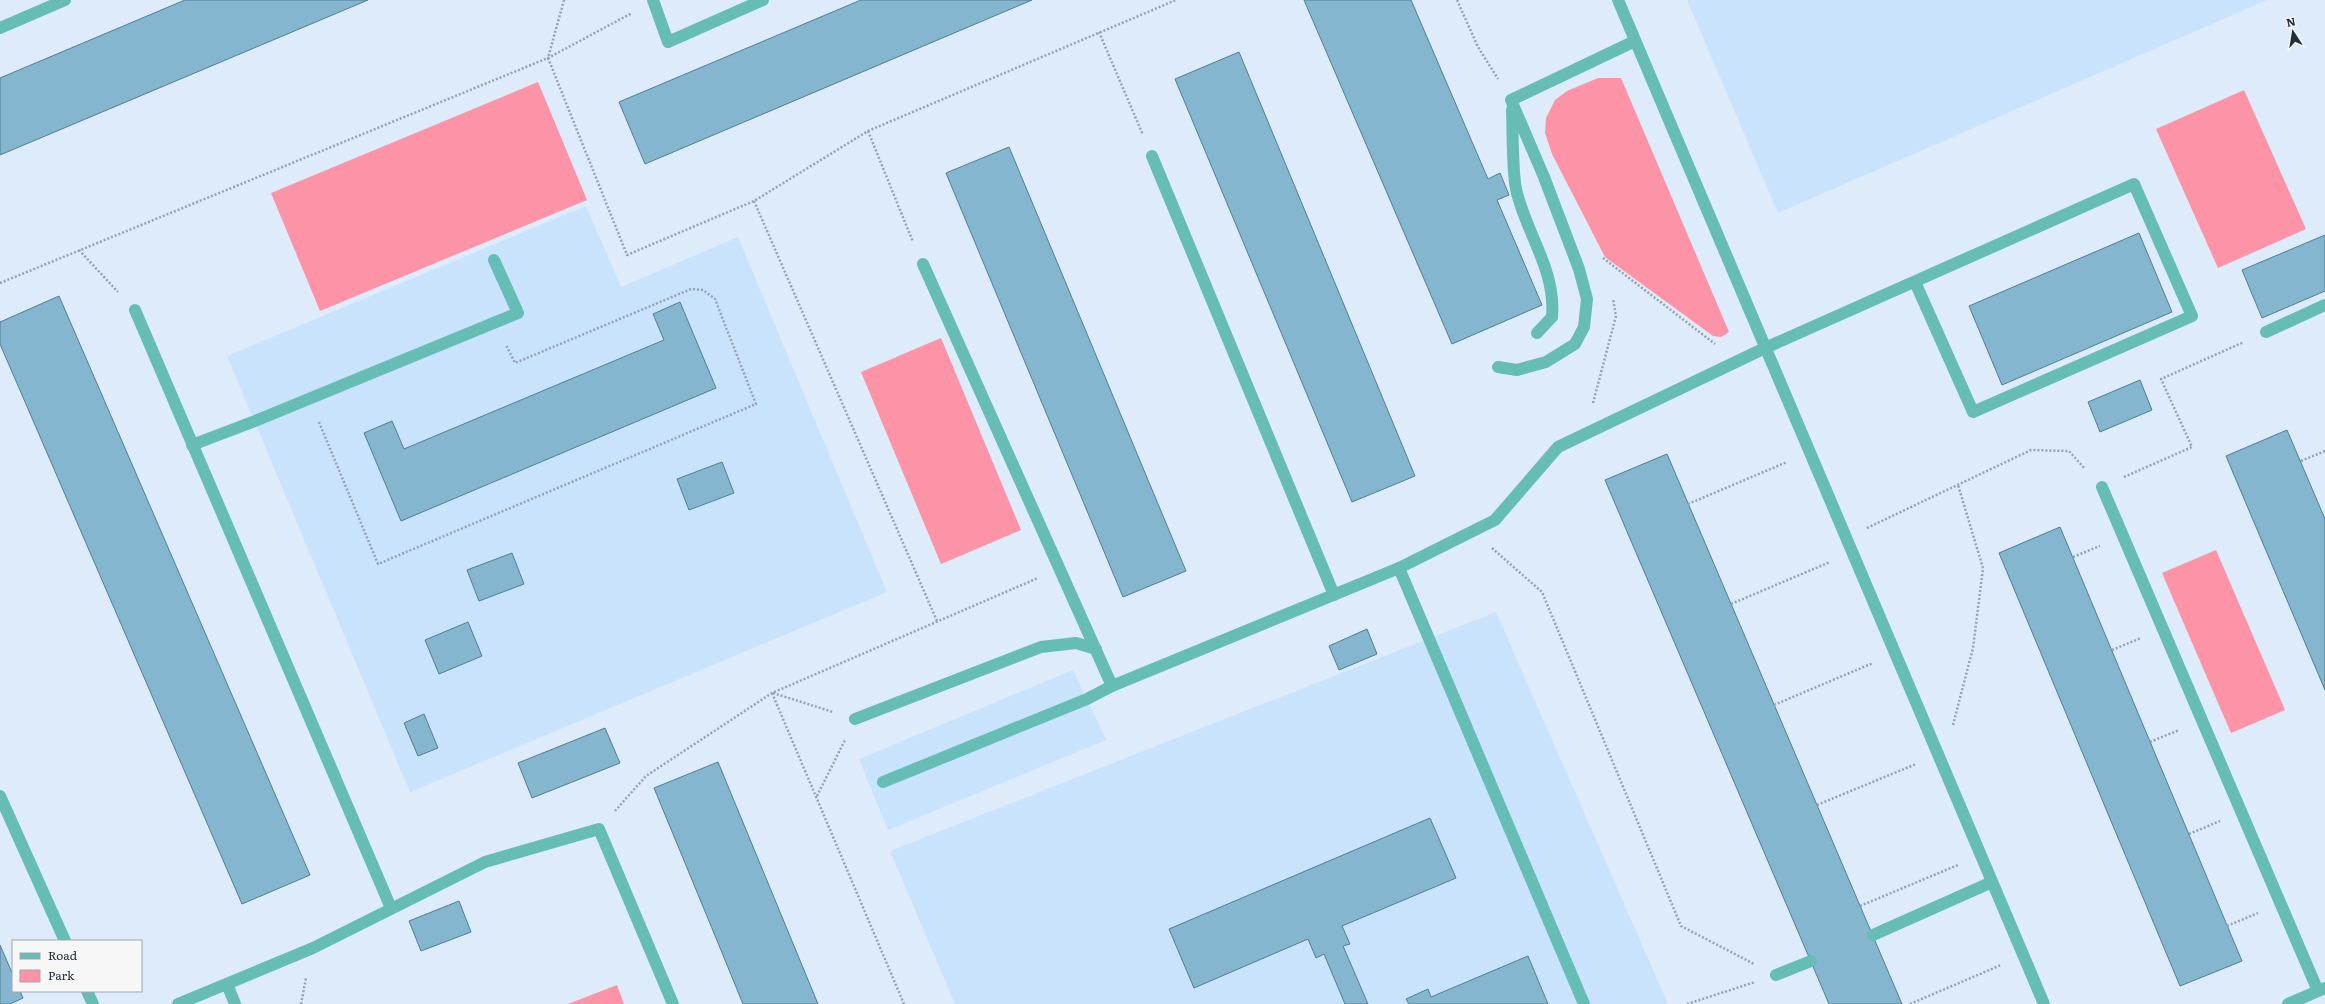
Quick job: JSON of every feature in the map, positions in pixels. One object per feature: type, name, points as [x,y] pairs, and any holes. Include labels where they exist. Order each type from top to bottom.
[{"type":"street","points":[[0,28],[65,0]]},
{"type":"street","points":[[653,1],[668,42],[763,0]]},
{"type":"street","points":[[1618,0],[2044,1004]]},
{"type":"street","points":[[1511,100],[1635,41]]},
{"type":"street","points":[[1511,100],[1516,189],[1543,262],[1554,297],[1552,318],[1537,333]]},
{"type":"street","points":[[1498,367],[1517,370],[1546,362],[1575,344],[1584,327],[1587,299],[1579,270],[1546,184],[1511,100]]},
{"type":"street","points":[[1152,156],[1334,595]]},
{"type":"street","points":[[883,782],[1087,699],[1112,686],[1399,568],[1494,520],[1558,447],[1765,348],[2134,184],[2192,316],[1973,412],[1915,282]]},
{"type":"street","points":[[192,445],[310,399],[518,313],[494,260]]},
{"type":"street","points":[[923,264],[1112,686]]},
{"type":"street","points":[[2266,332],[2325,305]]},
{"type":"street","points":[[135,310],[391,908]]},
{"type":"street","points":[[2102,487],[2281,904],[2322,990],[2288,1004]]},
{"type":"street","points":[[1399,568],[1584,1004]]},
{"type":"street","points":[[855,719],[1042,647],[1076,643],[1096,649]]},
{"type":"street","points":[[0,796],[64,940]]},
{"type":"street","points":[[178,1004],[313,948],[485,862],[599,829],[673,1004]]},
{"type":"street","points":[[1873,935],[1992,882]]},
{"type":"street","points":[[1776,975],[1811,961]]},
{"type":"street","points":[[227,984],[235,1004]]},
{"type":"street","points":[[87,992],[92,1004]]},
{"type":"path","points":[[564,0],[548,58],[627,255],[754,201],[868,131],[1176,0]]},
{"type":"path","points":[[1457,0],[1478,48],[1511,100]]},
{"type":"path","points":[[0,283],[548,58],[653,1]]},
{"type":"path","points":[[1099,32],[1152,156]]},
{"type":"path","points":[[868,131],[923,264]]},
{"type":"path","points":[[754,201],[936,621]]},
{"type":"path","points":[[79,250],[135,310]]},
{"type":"path","points":[[1601,254],[1605,261],[1606,268]]},
{"type":"path","points":[[1605,261],[1738,361]]},
{"type":"path","points":[[310,399],[378,564],[756,404],[714,299],[703,290],[691,289],[515,363],[496,323]]},
{"type":"path","points":[[1584,434],[1616,316],[1612,296]]},
{"type":"path","points":[[1846,538],[2031,450],[2069,451],[2102,487],[2192,447],[2161,379],[2266,332]]},
{"type":"path","points":[[2301,461],[2325,451]]},
{"type":"path","points":[[1688,504],[1788,462]]},
{"type":"path","points":[[1951,732],[1973,648],[1983,568],[1958,485]]},
{"type":"path","points":[[1472,531],[1542,592],[1681,926],[1776,975]]},
{"type":"path","points":[[2073,558],[2123,536]]},
{"type":"path","points":[[1732,604],[1830,562]]},
{"type":"path","points":[[599,829],[646,776],[772,693],[1060,568]]},
{"type":"path","points":[[2112,650],[2162,628]]},
{"type":"path","points":[[1774,705],[1873,663]]},
{"type":"path","points":[[772,693],[855,719],[817,797]]},
{"type":"path","points":[[772,693],[904,1004]]},
{"type":"path","points":[[2150,742],[2202,720]]},
{"type":"path","points":[[1817,805],[1916,764]]},
{"type":"path","points":[[2189,834],[2241,812]]},
{"type":"path","points":[[1860,906],[1958,865]]},
{"type":"path","points":[[2227,926],[2281,904]]},
{"type":"path","points":[[1910,1004],[2001,965]]},
{"type":"path","points":[[1687,1004],[1697,1003],[1776,975]]},
{"type":"shaded area","points":[[1687,0],[2267,0],[1778,213]]},
{"type":"shaded area","points":[[586,206],[621,287],[738,237],[887,592],[410,792],[227,356]]},
{"type":"shaded area","points":[[1496,612],[1668,1004],[955,1004],[890,851]]},
{"type":"shaded area","points":[[1073,670],[1106,740],[888,830],[859,759]]},
{"type":"green space","points":[[1598,78],[1621,78],[1729,332],[1721,337],[1713,336],[1605,257],[1552,154],[1545,133],[1546,118],[1555,100],[1567,91]]},
{"type":"green space","points":[[538,82],[587,200],[320,311],[271,193]]},
{"type":"green space","points":[[2244,90],[2306,229],[2218,268],[2156,129]]},
{"type":"green space","points":[[941,338],[1021,530],[941,564],[861,372]]},
{"type":"green space","points":[[2216,550],[2285,710],[2231,733],[2162,573]]},
{"type":"green space","points":[[617,985],[624,1004],[568,1004]]},
{"type":"building","points":[[185,0],[368,0],[0,155],[0,78]]},
{"type":"building","points":[[861,0],[1032,0],[645,164],[619,102]]},
{"type":"building","points":[[1304,0],[1411,0],[1488,179],[1500,173],[1509,195],[1497,200],[1542,305],[1452,344]]},
{"type":"building","points":[[1239,52],[1415,476],[1352,502],[1175,79]]},
{"type":"building","points":[[1009,147],[1186,571],[1123,597],[946,173]]},
{"type":"building","points":[[2139,233],[2172,312],[2002,385],[1969,306]]},
{"type":"building","points":[[2325,235],[2325,291],[2262,318],[2242,270]]},
{"type":"building","points":[[59,296],[310,875],[242,904],[0,344],[0,322]]},
{"type":"building","points":[[680,302],[716,388],[401,521],[364,433],[392,421],[404,449],[664,340],[653,314]]},
{"type":"building","points":[[2140,380],[2152,410],[2100,432],[2088,402]]},
{"type":"building","points":[[2287,430],[2325,519],[2325,690],[2226,456]]},
{"type":"building","points":[[1667,454],[1902,1004],[1829,1004],[1605,480]]},
{"type":"building","points":[[722,462],[734,493],[689,510],[677,479]]},
{"type":"building","points":[[2060,527],[2242,961],[2180,986],[1999,553]]},
{"type":"building","points":[[512,553],[524,584],[479,601],[467,570]]},
{"type":"building","points":[[468,622],[482,656],[439,674],[425,640]]},
{"type":"building","points":[[1367,629],[1377,654],[1339,670],[1329,646]]},
{"type":"building","points":[[424,714],[438,748],[418,756],[404,723]]},
{"type":"building","points":[[605,728],[620,763],[532,798],[518,763]]},
{"type":"building","points":[[718,762],[818,1004],[743,1004],[654,788]]},
{"type":"building","points":[[1430,818],[1456,878],[1342,926],[1350,944],[1343,946],[1368,1004],[1345,1004],[1324,954],[1316,958],[1308,939],[1194,988],[1169,929]]},
{"type":"building","points":[[459,901],[471,932],[421,951],[409,921]]},
{"type":"building","points":[[0,945],[12,973],[12,992],[20,992],[23,998],[10,1004],[0,1004]]},
{"type":"building","points":[[1528,956],[1548,1004],[1409,1004],[1406,999],[1428,989],[1431,997]]}]
